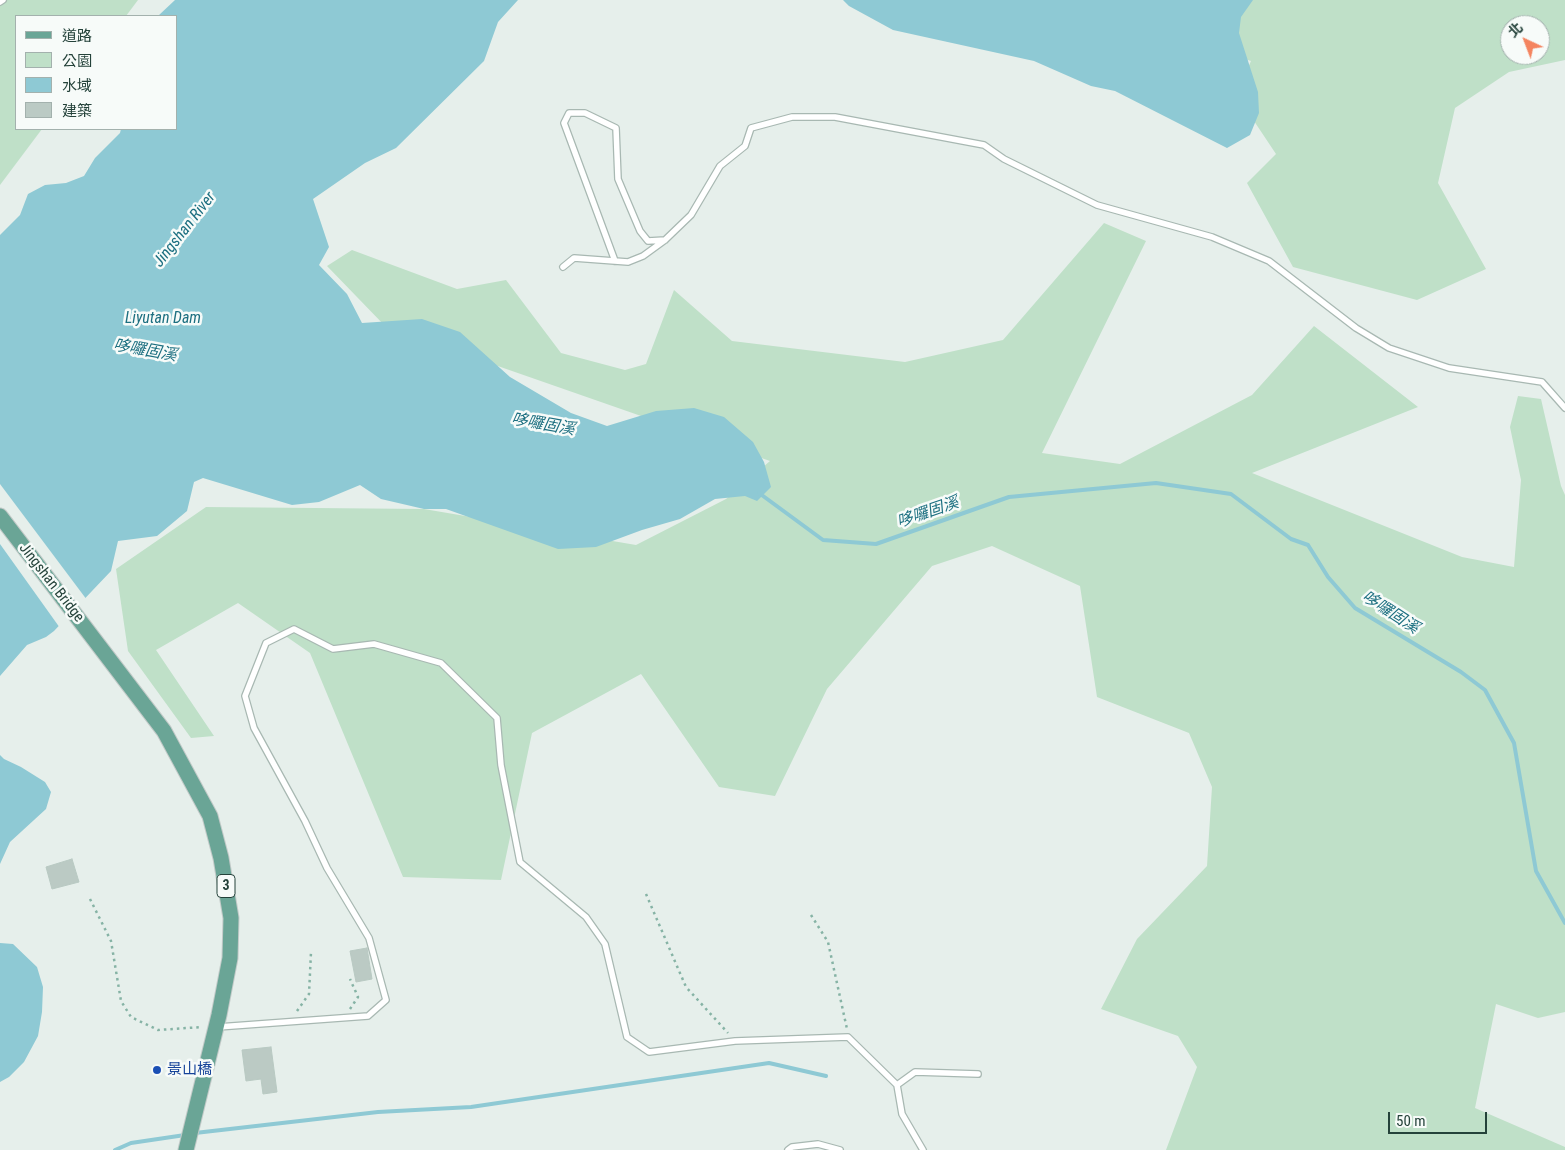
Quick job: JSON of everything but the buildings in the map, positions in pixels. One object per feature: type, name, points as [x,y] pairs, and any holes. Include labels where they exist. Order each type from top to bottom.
[{"type":"main road","name":"Jingshan Bridge","points":[[0,516],[164,731],[210,816],[221,858],[231,918],[230,958],[216,1027]]},
{"type":"main road","name":"3","points":[[186,1150],[216,1027]]},
{"type":"lane","points":[[615,261],[564,123],[569,113],[585,113],[616,128],[618,179],[640,231],[648,241],[665,240]]},
{"type":"lane","points":[[564,267],[574,258],[628,262],[643,256],[665,240],[690,215],[720,166],[745,146],[751,128],[792,117],[835,117],[984,145],[1004,159],[1097,205],[1212,237],[1269,261],[1356,328],[1389,348],[1450,368],[1542,382],[1565,408]]},
{"type":"lane","points":[[216,1027],[368,1016],[386,1000],[369,938],[327,868],[305,821],[254,728],[245,696],[266,643],[294,629],[333,649],[374,644],[441,663],[496,718],[501,765],[520,862],[586,917],[605,944],[627,1038],[649,1052],[735,1041],[848,1037],[897,1085],[902,1114],[924,1150]]},
{"type":"lane","points":[[897,1085],[915,1072],[978,1074]]},
{"type":"lane","points":[[788,1150],[792,1147],[818,1144],[840,1150]]},
{"type":"path","points":[[646,894],[686,987],[735,1041]]},
{"type":"path","points":[[90,899],[111,941],[121,1001],[131,1017],[158,1030],[216,1027]]},
{"type":"path","points":[[812,915],[828,942],[848,1037]]},
{"type":"path","points":[[290,1022],[309,994],[312,952]]},
{"type":"path","points":[[345,1018],[358,997],[350,979]]},
{"type":"green space","points":[[2,0],[138,0],[127,15],[15,15],[15,130],[41,130],[0,185],[0,3]]},
{"type":"green space","points":[[1230,0],[1565,0],[1565,60],[1550,63],[1550,15],[1500,15],[1500,65],[1542,65],[1509,72],[1455,108],[1438,183],[1486,269],[1417,300],[1293,267],[1247,183],[1276,154],[1236,94],[1251,61],[1212,48]]},
{"type":"green space","points":[[1104,223],[1146,241],[1042,453],[1120,464],[1252,395],[1314,326],[1418,407],[1252,473],[1462,557],[1514,567],[1521,480],[1510,427],[1518,396],[1541,399],[1561,486],[1565,495],[1565,1012],[1538,1018],[1496,1004],[1475,1108],[1565,1147],[1565,1150],[1166,1150],[1197,1067],[1178,1036],[1101,1009],[1137,939],[1207,866],[1212,787],[1189,733],[1097,697],[1080,586],[992,546],[932,566],[827,689],[775,796],[719,787],[641,674],[532,733],[501,880],[403,877],[310,653],[238,603],[156,650],[214,736],[191,738],[128,651],[116,569],[206,507],[424,509],[636,545],[726,499],[770,461],[386,327],[327,266],[352,250],[457,289],[506,280],[561,353],[625,370],[646,364],[674,290],[732,341],[905,362],[1003,340]]},
{"type":"water","name":"Liyutan Dam","points":[[175,0],[518,0],[498,22],[484,61],[396,148],[365,163],[313,199],[329,247],[319,265],[347,294],[362,323],[422,319],[460,332],[510,377],[571,413],[607,426],[656,411],[694,408],[724,417],[753,442],[764,462],[771,487],[757,501],[745,496],[715,499],[680,519],[642,530],[596,547],[558,549],[446,509],[424,509],[381,499],[360,485],[319,502],[292,505],[203,478],[194,482],[187,511],[157,536],[118,541],[111,571],[54,631],[46,637],[27,645],[0,676],[0,235],[20,215],[28,194],[45,185],[66,183],[84,176],[95,158],[121,130],[178,130],[178,15],[159,15]]},
{"type":"water","points":[[843,0],[1253,0],[1241,17],[1239,33],[1258,92],[1259,113],[1250,135],[1227,148],[1115,91],[1091,86],[1034,61],[893,30],[849,6]]},
{"type":"water","points":[[0,755],[45,782],[51,792],[46,809],[10,842],[0,864]]},
{"type":"water","points":[[0,943],[13,944],[37,967],[43,987],[42,1012],[38,1036],[24,1062],[9,1077],[0,1082]]},
{"type":"pier","points":[[0,484],[87,600],[60,628],[0,544]]},
{"type":"waterway","name":"哆囉固溪","points":[[759,493],[823,540],[876,544],[1009,497],[1156,483],[1231,494],[1291,539],[1308,545],[1328,577],[1355,608],[1461,672],[1485,690],[1514,743],[1536,871],[1565,923]]},
{"type":"waterway","points":[[195,1133],[378,1112],[471,1107],[769,1063],[826,1076]]},
{"type":"waterway","points":[[115,1150],[131,1143],[185,1135]]},
{"type":"place","name":"景山橋","points":[[157,1070]]},
{"type":"water label","name":"Jingshan River","points":[[185,230]]}]
